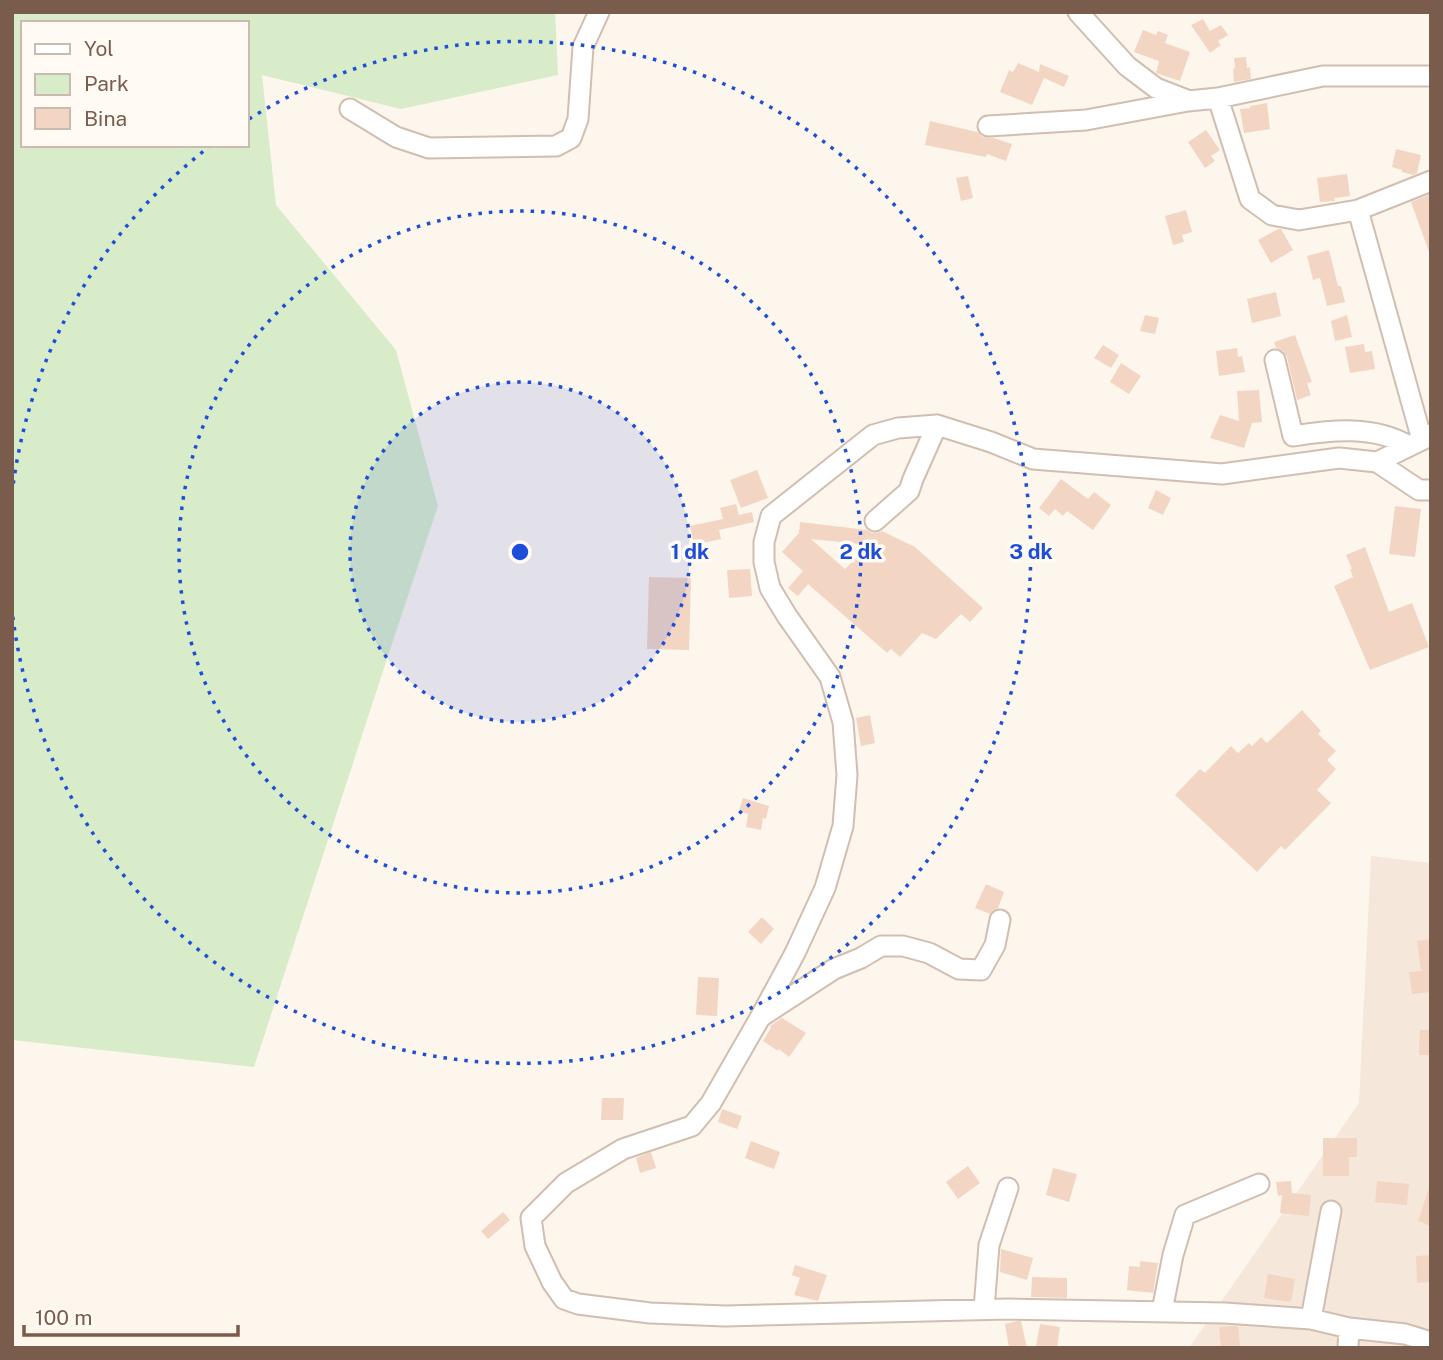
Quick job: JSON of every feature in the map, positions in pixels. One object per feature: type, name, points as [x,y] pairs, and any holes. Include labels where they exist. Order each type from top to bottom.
[{"type":"street","points":[[350,109],[396,137],[429,148],[556,145],[571,138],[578,119],[583,47],[599,12]]},
{"type":"street","points":[[1078,12],[1127,66],[1156,88],[1188,101]]},
{"type":"street","points":[[988,126],[1086,120],[1218,98],[1323,76],[1431,76]]},
{"type":"street","points":[[1218,98],[1250,199],[1272,215],[1298,220],[1357,210],[1431,181]]},
{"type":"street","points":[[1357,210],[1420,440]]},
{"type":"street","points":[[1275,360],[1293,436],[1324,431],[1359,430],[1400,441],[1420,440]]},
{"type":"street","points":[[875,521],[909,491],[937,425]]},
{"type":"street","points":[[1431,490],[1419,490],[1377,462],[1339,458],[1222,474],[1033,459],[937,425],[898,428],[873,435],[771,516],[764,542],[764,562],[770,588],[830,677],[843,722],[847,775],[843,826],[825,888],[795,953],[761,1016],[711,1103],[692,1126],[623,1149],[566,1183],[531,1218],[535,1246],[552,1282],[564,1299],[578,1304],[650,1313],[725,1316],[984,1309],[1225,1313],[1311,1320],[1349,1338],[1405,1334],[1431,1342]]},
{"type":"street","points":[[1377,462],[1420,440]]},
{"type":"street","points":[[761,1016],[834,969],[881,946],[902,946],[929,953],[959,969],[981,970],[995,945],[1000,920]]},
{"type":"street","points":[[1161,1311],[1185,1215],[1259,1184]]},
{"type":"street","points":[[984,1309],[989,1245],[1008,1188]]},
{"type":"street","points":[[1311,1320],[1331,1211]]},
{"type":"shaded area","points":[[1371,856],[1431,863],[1431,1348],[1189,1348],[1359,1103]]},
{"type":"green space","points":[[12,12],[555,12],[558,75],[401,109],[262,75],[276,205],[396,350],[438,506],[254,1067],[12,1040]]},
{"type":"building","points":[[1203,19],[1210,31],[1221,25],[1228,35],[1218,41],[1221,45],[1210,53],[1191,25]]},
{"type":"building","points":[[1143,30],[1156,35],[1158,31],[1168,35],[1165,43],[1190,52],[1180,81],[1156,73],[1159,61],[1134,52]]},
{"type":"building","points":[[1246,57],[1251,79],[1234,82],[1234,58]]},
{"type":"building","points":[[1018,63],[1039,72],[1040,64],[1069,76],[1064,87],[1044,78],[1032,105],[1000,92],[1009,70],[1013,72]]},
{"type":"building","points":[[1267,103],[1270,129],[1244,133],[1240,109]]},
{"type":"building","points":[[930,121],[977,132],[983,137],[1012,144],[1006,161],[987,154],[986,157],[925,145]]},
{"type":"building","points":[[1206,130],[1220,150],[1211,156],[1215,161],[1205,168],[1188,142]]},
{"type":"building","points":[[1396,149],[1421,155],[1417,173],[1413,175],[1392,167]]},
{"type":"building","points":[[1347,174],[1350,196],[1320,202],[1317,178]]},
{"type":"building","points":[[968,176],[973,198],[961,201],[956,178]]},
{"type":"building","points":[[1431,194],[1431,251],[1429,252],[1411,202]]},
{"type":"building","points":[[1186,210],[1192,232],[1182,235],[1184,242],[1173,245],[1165,216]]},
{"type":"building","points":[[1281,229],[1293,250],[1271,263],[1258,240]]},
{"type":"building","points":[[1329,250],[1345,302],[1327,306],[1320,278],[1313,280],[1307,256]]},
{"type":"building","points":[[1276,292],[1281,316],[1252,323],[1247,299]]},
{"type":"building","points":[[1145,315],[1159,318],[1155,334],[1140,331]]},
{"type":"building","points":[[1347,315],[1352,337],[1335,341],[1331,321]]},
{"type":"building","points":[[1295,335],[1312,382],[1307,383],[1311,395],[1297,400],[1287,357],[1283,351],[1276,348],[1274,342]]},
{"type":"building","points":[[1364,344],[1365,352],[1372,351],[1375,369],[1350,373],[1345,347]]},
{"type":"building","points":[[1103,345],[1119,355],[1111,368],[1094,358]]},
{"type":"building","points":[[1237,348],[1238,357],[1242,356],[1245,372],[1219,376],[1216,351]]},
{"type":"building","points":[[1121,363],[1141,376],[1129,394],[1110,382]]},
{"type":"building","points":[[1259,390],[1262,422],[1252,423],[1244,448],[1210,438],[1220,415],[1239,421],[1237,391]]},
{"type":"building","points":[[757,470],[768,498],[741,508],[730,480]]},
{"type":"building","points":[[1061,479],[1088,499],[1094,492],[1111,505],[1093,530],[1067,511],[1063,516],[1055,509],[1049,516],[1039,508]]},
{"type":"building","points":[[1156,490],[1171,498],[1163,515],[1148,508]]},
{"type":"building","points":[[736,504],[739,515],[752,512],[754,522],[719,530],[721,539],[694,545],[690,526],[723,519],[720,508]]},
{"type":"building","points":[[1395,506],[1421,509],[1415,557],[1389,554]]},
{"type":"building","points":[[800,522],[867,530],[872,533],[882,531],[915,547],[983,608],[970,622],[961,614],[936,639],[922,633],[900,657],[891,649],[887,653],[808,584],[798,596],[788,588],[803,571],[782,552],[799,533]],"holes":[[[811,539],[869,545],[845,569]]]},
{"type":"building","points":[[1365,547],[1389,612],[1412,603],[1429,647],[1370,670],[1334,586],[1353,577],[1346,555]]},
{"type":"building","points":[[750,569],[752,596],[729,598],[727,570]]},
{"type":"building","points":[[649,577],[691,578],[689,650],[647,649]]},
{"type":"building","points":[[1302,710],[1321,731],[1318,734],[1336,751],[1327,760],[1336,769],[1317,790],[1331,803],[1285,850],[1281,846],[1257,872],[1175,795],[1200,769],[1205,773],[1231,746],[1238,753],[1249,743],[1252,746],[1261,737],[1267,743]]},
{"type":"building","points":[[870,715],[875,743],[861,746],[856,718]]},
{"type":"building","points":[[743,798],[769,806],[761,830],[746,827],[748,814],[739,811]]},
{"type":"building","points":[[986,884],[1004,892],[998,908],[990,914],[975,908]]},
{"type":"building","points":[[762,917],[774,929],[761,944],[748,932]]},
{"type":"building","points":[[1431,939],[1431,992],[1412,994],[1409,972],[1421,971],[1417,941]]},
{"type":"building","points":[[698,977],[719,978],[717,1016],[696,1015]]},
{"type":"building","points":[[782,1018],[806,1033],[789,1057],[763,1041],[770,1026]]},
{"type":"building","points":[[1420,1030],[1431,1030],[1431,1055],[1419,1055]]},
{"type":"building","points":[[602,1098],[624,1098],[623,1120],[601,1120]]},
{"type":"building","points":[[722,1109],[742,1116],[737,1129],[718,1122]]},
{"type":"building","points":[[1323,1138],[1357,1138],[1357,1157],[1349,1157],[1349,1176],[1323,1176]]},
{"type":"building","points":[[751,1141],[780,1152],[774,1169],[745,1158]]},
{"type":"building","points":[[651,1152],[656,1168],[640,1173],[636,1158]]},
{"type":"building","points":[[968,1166],[980,1183],[958,1199],[946,1182]]},
{"type":"building","points":[[1053,1168],[1077,1174],[1069,1202],[1046,1195]]},
{"type":"building","points":[[1291,1181],[1292,1193],[1311,1195],[1309,1216],[1280,1213],[1282,1195],[1278,1196],[1276,1182]]},
{"type":"building","points":[[1377,1181],[1409,1184],[1407,1205],[1375,1202]]},
{"type":"building","points":[[1431,1188],[1431,1226],[1418,1221]]},
{"type":"building","points":[[503,1212],[510,1220],[488,1239],[481,1231]]},
{"type":"building","points":[[1001,1249],[1033,1258],[1027,1280],[1000,1272]]},
{"type":"building","points":[[1431,1255],[1431,1282],[1417,1283],[1416,1256]]},
{"type":"building","points":[[1140,1261],[1158,1263],[1153,1293],[1127,1290],[1129,1266],[1140,1267]]},
{"type":"building","points":[[795,1265],[827,1275],[818,1301],[794,1295],[800,1278],[792,1275]]},
{"type":"building","points":[[1268,1274],[1295,1279],[1291,1302],[1264,1298]]},
{"type":"building","points":[[1032,1277],[1067,1278],[1067,1298],[1031,1297]]},
{"type":"building","points":[[1021,1321],[1027,1348],[1009,1348],[1005,1324]]},
{"type":"building","points":[[1040,1324],[1060,1327],[1057,1348],[1036,1346]]},
{"type":"building","points":[[1238,1326],[1240,1347],[1221,1348],[1219,1327]]}]
